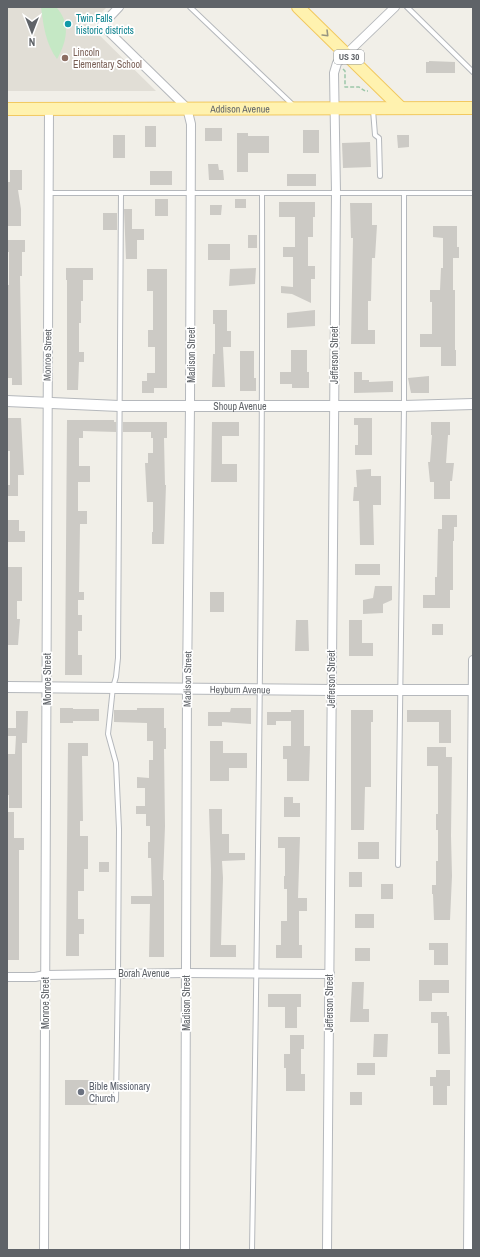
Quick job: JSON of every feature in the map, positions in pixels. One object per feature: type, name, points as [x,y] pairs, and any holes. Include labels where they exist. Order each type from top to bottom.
[{"type":"main road","name":"US 30","points":[[298,7],[400,108]]},
{"type":"main road","name":"Addison Avenue","points":[[7,109],[473,108]]},
{"type":"street","points":[[119,7],[102,25],[187,108]]},
{"type":"street","name":"Jefferson Street","points":[[327,1250],[336,193],[334,108],[335,68],[337,63],[395,7]]},
{"type":"street","name":"Madison Street","points":[[185,1250],[191,193],[191,124],[187,108]]},
{"type":"street","name":"Monroe Street","points":[[44,1250],[49,194],[48,109]]},
{"type":"street","name":"Shoup Avenue","points":[[7,401],[119,406],[404,406],[473,404]]},
{"type":"street","points":[[468,1250],[473,660]]},
{"type":"street","name":"Heyburn Avenue","points":[[7,687],[473,690]]},
{"type":"street","name":"Borah Avenue","points":[[7,977],[35,977],[45,974],[330,974]]},
{"type":"lane","points":[[190,7],[296,108]]},
{"type":"lane","points":[[407,7],[473,72]]},
{"type":"lane","points":[[373,108],[375,135],[379,138],[380,176]]},
{"type":"lane","points":[[116,1100],[118,814],[116,763],[108,734],[118,658],[121,193]]},
{"type":"lane","points":[[252,1250],[260,689],[262,193]]},
{"type":"lane","points":[[398,865],[404,406],[404,193]]},
{"type":"lane","points":[[49,194],[473,193]]},
{"type":"path","points":[[343,69],[345,71],[345,87],[343,90]]},
{"type":"path","points":[[345,87],[359,87],[365,91],[370,91]]},
{"type":"shaded area","name":"Lincoln Elementary School","points":[[7,7],[107,7],[89,25],[156,91],[7,91]]},
{"type":"green space","points":[[41,7],[56,7],[64,19],[66,26],[65,39],[57,59],[48,41]]},
{"type":"building","points":[[426,62],[455,62],[455,73],[426,73]]},
{"type":"building","points":[[145,126],[156,126],[156,147],[145,147]]},
{"type":"building","points":[[205,128],[222,128],[222,141],[205,141]]},
{"type":"building","points":[[303,130],[319,130],[319,153],[303,153]]},
{"type":"building","points":[[237,133],[248,133],[248,136],[269,136],[269,153],[248,153],[248,172],[237,172]]},
{"type":"building","points":[[113,135],[125,135],[125,158],[113,158]]},
{"type":"building","points":[[397,135],[409,135],[409,147],[398,148]]},
{"type":"building","points":[[370,142],[371,167],[343,168],[342,143]]},
{"type":"building","points":[[208,164],[218,164],[219,170],[223,170],[224,180],[209,180]]},
{"type":"building","points":[[10,170],[22,170],[22,190],[18,190],[21,209],[21,226],[7,226],[7,182],[10,182]]},
{"type":"building","points":[[150,171],[172,171],[172,185],[150,185]]},
{"type":"building","points":[[287,174],[316,174],[316,186],[287,186]]},
{"type":"building","points":[[155,199],[168,199],[168,216],[155,216]]},
{"type":"building","points":[[235,199],[246,199],[246,208],[235,208]]},
{"type":"building","points":[[279,202],[315,202],[313,237],[308,237],[308,266],[315,266],[315,279],[311,279],[311,303],[292,294],[281,293],[281,286],[293,287],[293,257],[283,257],[283,247],[295,247],[295,217],[279,217]]},
{"type":"building","points":[[350,203],[372,203],[372,225],[377,225],[375,258],[372,258],[371,301],[368,301],[368,330],[375,330],[375,344],[351,344],[353,238],[351,238]]},
{"type":"building","points":[[210,205],[222,205],[221,215],[210,215]]},
{"type":"building","points":[[124,209],[132,209],[132,229],[144,229],[144,240],[137,240],[137,259],[126,259]]},
{"type":"building","points":[[103,213],[117,213],[117,230],[103,230]]},
{"type":"building","points":[[433,226],[457,226],[457,247],[459,247],[459,258],[453,258],[456,366],[441,366],[441,347],[420,347],[420,334],[432,334],[432,302],[430,302],[430,290],[440,290],[441,268],[443,268],[443,238],[433,237]]},
{"type":"building","points":[[248,235],[257,235],[257,248],[248,248]]},
{"type":"building","points":[[7,240],[25,240],[25,252],[22,252],[22,276],[20,276],[22,385],[12,385],[12,378],[7,378],[7,285],[9,285],[9,252],[7,252]]},
{"type":"building","points":[[208,244],[230,244],[230,260],[208,260]]},
{"type":"building","points":[[66,268],[93,268],[93,280],[83,280],[81,323],[79,323],[79,352],[84,352],[84,362],[79,362],[78,390],[67,390]]},
{"type":"building","points":[[256,268],[255,284],[229,286],[230,269]]},
{"type":"building","points":[[147,269],[167,269],[167,388],[154,388],[154,393],[142,393],[142,381],[147,381],[147,373],[155,373],[155,347],[148,347],[148,330],[153,330],[153,291],[147,291]]},
{"type":"building","points":[[213,310],[227,310],[227,331],[231,331],[231,347],[223,347],[225,387],[212,387],[213,354],[215,354],[215,324],[213,324]]},
{"type":"building","points":[[315,310],[315,326],[287,328],[287,313]]},
{"type":"building","points":[[291,350],[307,350],[309,388],[292,388],[292,384],[280,384],[280,372],[291,372]]},
{"type":"building","points":[[240,351],[254,351],[254,378],[256,378],[256,391],[240,391]]},
{"type":"building","points":[[354,372],[362,372],[362,380],[369,380],[369,382],[393,381],[393,392],[354,393]]},
{"type":"building","points":[[429,376],[429,393],[411,393],[408,378]]},
{"type":"building","points":[[7,418],[21,418],[24,475],[18,475],[18,496],[7,496],[7,485],[10,485],[10,451],[8,451]]},
{"type":"building","points":[[354,418],[372,418],[372,455],[355,455],[355,445],[358,445],[358,425],[354,425]]},
{"type":"building","points":[[67,420],[114,420],[114,422],[116,422],[116,432],[83,431],[83,438],[79,438],[79,466],[90,466],[90,482],[78,482],[78,511],[87,511],[87,524],[80,524],[79,592],[84,592],[84,600],[78,600],[78,615],[82,615],[82,631],[78,631],[78,655],[82,655],[82,675],[65,675]]},
{"type":"building","points":[[123,422],[167,422],[167,438],[164,438],[166,485],[164,544],[152,544],[153,502],[147,502],[145,463],[148,463],[148,453],[153,453],[153,438],[151,438],[151,432],[123,432]]},
{"type":"building","points":[[212,422],[239,422],[239,436],[222,436],[222,464],[237,464],[237,482],[211,482]]},
{"type":"building","points":[[431,422],[450,422],[450,435],[448,435],[446,463],[454,463],[452,481],[450,481],[450,499],[434,499],[434,482],[430,482],[428,462],[430,462],[432,435]]},
{"type":"building","points":[[371,469],[371,476],[381,476],[381,505],[373,505],[374,545],[360,545],[359,501],[353,501],[354,487],[357,487],[356,470]]},
{"type":"building","points":[[442,515],[457,515],[457,527],[454,527],[453,590],[450,590],[450,608],[423,608],[423,595],[435,595],[438,529],[442,529]]},
{"type":"building","points":[[7,520],[19,520],[19,531],[25,531],[25,542],[7,542]]},
{"type":"building","points":[[355,564],[380,564],[380,575],[355,575]]},
{"type":"building","points":[[7,567],[22,567],[22,601],[17,601],[17,619],[20,619],[18,645],[7,645]]},
{"type":"building","points":[[375,586],[392,586],[392,600],[383,604],[383,613],[363,614],[363,600],[373,598]]},
{"type":"building","points":[[210,592],[224,592],[224,612],[210,612]]},
{"type":"building","points":[[296,620],[308,620],[309,651],[295,651]]},
{"type":"building","points":[[349,620],[362,620],[362,643],[373,643],[373,656],[349,656]]},
{"type":"building","points":[[432,624],[443,624],[443,635],[432,635]]},
{"type":"building","points":[[60,708],[99,709],[99,721],[73,721],[73,723],[60,723]]},
{"type":"building","points":[[137,708],[164,708],[166,749],[164,749],[164,957],[149,957],[150,904],[131,904],[131,896],[152,896],[151,858],[148,858],[150,826],[146,826],[146,814],[136,814],[136,806],[145,806],[145,788],[137,788],[137,777],[149,778],[149,760],[153,760],[153,741],[147,741],[147,723],[114,722],[114,710],[137,710]]},
{"type":"building","points":[[231,708],[251,708],[251,724],[222,722],[222,726],[208,726],[208,712],[230,712]]},
{"type":"building","points":[[291,710],[304,710],[304,746],[310,746],[309,781],[287,781],[287,759],[283,759],[283,746],[291,746],[291,721],[276,721],[276,725],[267,725],[267,712],[291,712]]},
{"type":"building","points":[[351,710],[373,710],[373,722],[371,722],[371,787],[365,787],[364,830],[351,830]]},
{"type":"building","points":[[407,710],[451,710],[451,743],[439,743],[439,722],[407,722]]},
{"type":"building","points":[[16,711],[28,711],[27,743],[22,743],[22,808],[9,808],[9,795],[7,795],[7,754],[15,754],[16,736],[7,736],[8,728],[16,728]]},
{"type":"building","points":[[210,741],[223,741],[223,753],[247,753],[247,768],[229,768],[229,781],[210,781]]},
{"type":"building","points":[[68,743],[88,743],[88,756],[82,756],[83,821],[80,821],[80,836],[88,836],[88,869],[84,869],[84,891],[78,891],[78,919],[84,919],[84,934],[79,934],[79,956],[66,956]]},
{"type":"building","points":[[427,747],[446,747],[446,757],[452,757],[452,876],[450,920],[434,920],[432,885],[436,885],[436,861],[438,861],[438,830],[436,830],[436,814],[438,814],[438,766],[427,766]]},
{"type":"building","points":[[284,797],[293,797],[293,803],[300,803],[300,817],[284,817]]},
{"type":"building","points":[[209,809],[222,809],[222,834],[229,834],[229,853],[245,853],[245,860],[222,861],[223,878],[221,945],[236,945],[236,957],[210,957],[211,870]]},
{"type":"building","points":[[7,812],[14,812],[14,838],[24,838],[24,850],[19,850],[19,960],[7,960]]},
{"type":"building","points":[[278,837],[300,837],[298,898],[307,898],[307,911],[299,911],[299,945],[302,945],[302,958],[276,958],[276,945],[281,945],[281,921],[287,921],[287,889],[284,889],[285,848],[278,848]]},
{"type":"building","points":[[358,842],[379,842],[379,859],[358,859]]},
{"type":"building","points":[[99,862],[109,862],[109,872],[99,872]]},
{"type":"building","points":[[349,872],[362,872],[362,887],[349,887]]},
{"type":"building","points":[[381,884],[393,884],[393,899],[381,899]]},
{"type":"building","points":[[355,914],[374,914],[374,928],[355,928]]},
{"type":"building","points":[[429,943],[448,943],[448,965],[434,965],[434,950],[429,950]]},
{"type":"building","points":[[355,948],[370,948],[370,961],[355,961]]},
{"type":"building","points":[[419,980],[449,980],[449,993],[432,993],[432,1001],[419,1001]]},
{"type":"building","points":[[352,982],[364,982],[363,1009],[369,1009],[369,1022],[350,1022]]},
{"type":"building","points":[[268,994],[301,994],[301,1007],[297,1007],[297,1028],[285,1028],[285,1007],[268,1007]]},
{"type":"building","points":[[431,1012],[447,1012],[447,1016],[449,1016],[450,1054],[438,1054],[438,1023],[431,1023]]},
{"type":"building","points":[[374,1034],[388,1034],[387,1057],[373,1057]]},
{"type":"building","points":[[290,1035],[304,1035],[304,1049],[301,1049],[301,1074],[305,1074],[305,1091],[286,1091],[286,1068],[284,1068],[284,1054],[290,1054]]},
{"type":"building","points":[[357,1063],[375,1063],[375,1075],[357,1075]]},
{"type":"building","points":[[436,1070],[450,1070],[450,1086],[447,1086],[447,1105],[433,1105],[433,1086],[430,1086],[430,1077],[436,1077]]},
{"type":"building","name":"Bible Missionary Church","points":[[65,1080],[97,1080],[97,1105],[65,1105]]},
{"type":"building","points":[[350,1092],[362,1092],[362,1105],[350,1105]]},
{"type":"place","name":"Twin Falls historic districts","points":[[68,24]]},
{"type":"place","name":"Lincoln Elementary School","points":[[65,58]]},
{"type":"place","name":"Bible Missionary Church","points":[[81,1092]]}]
